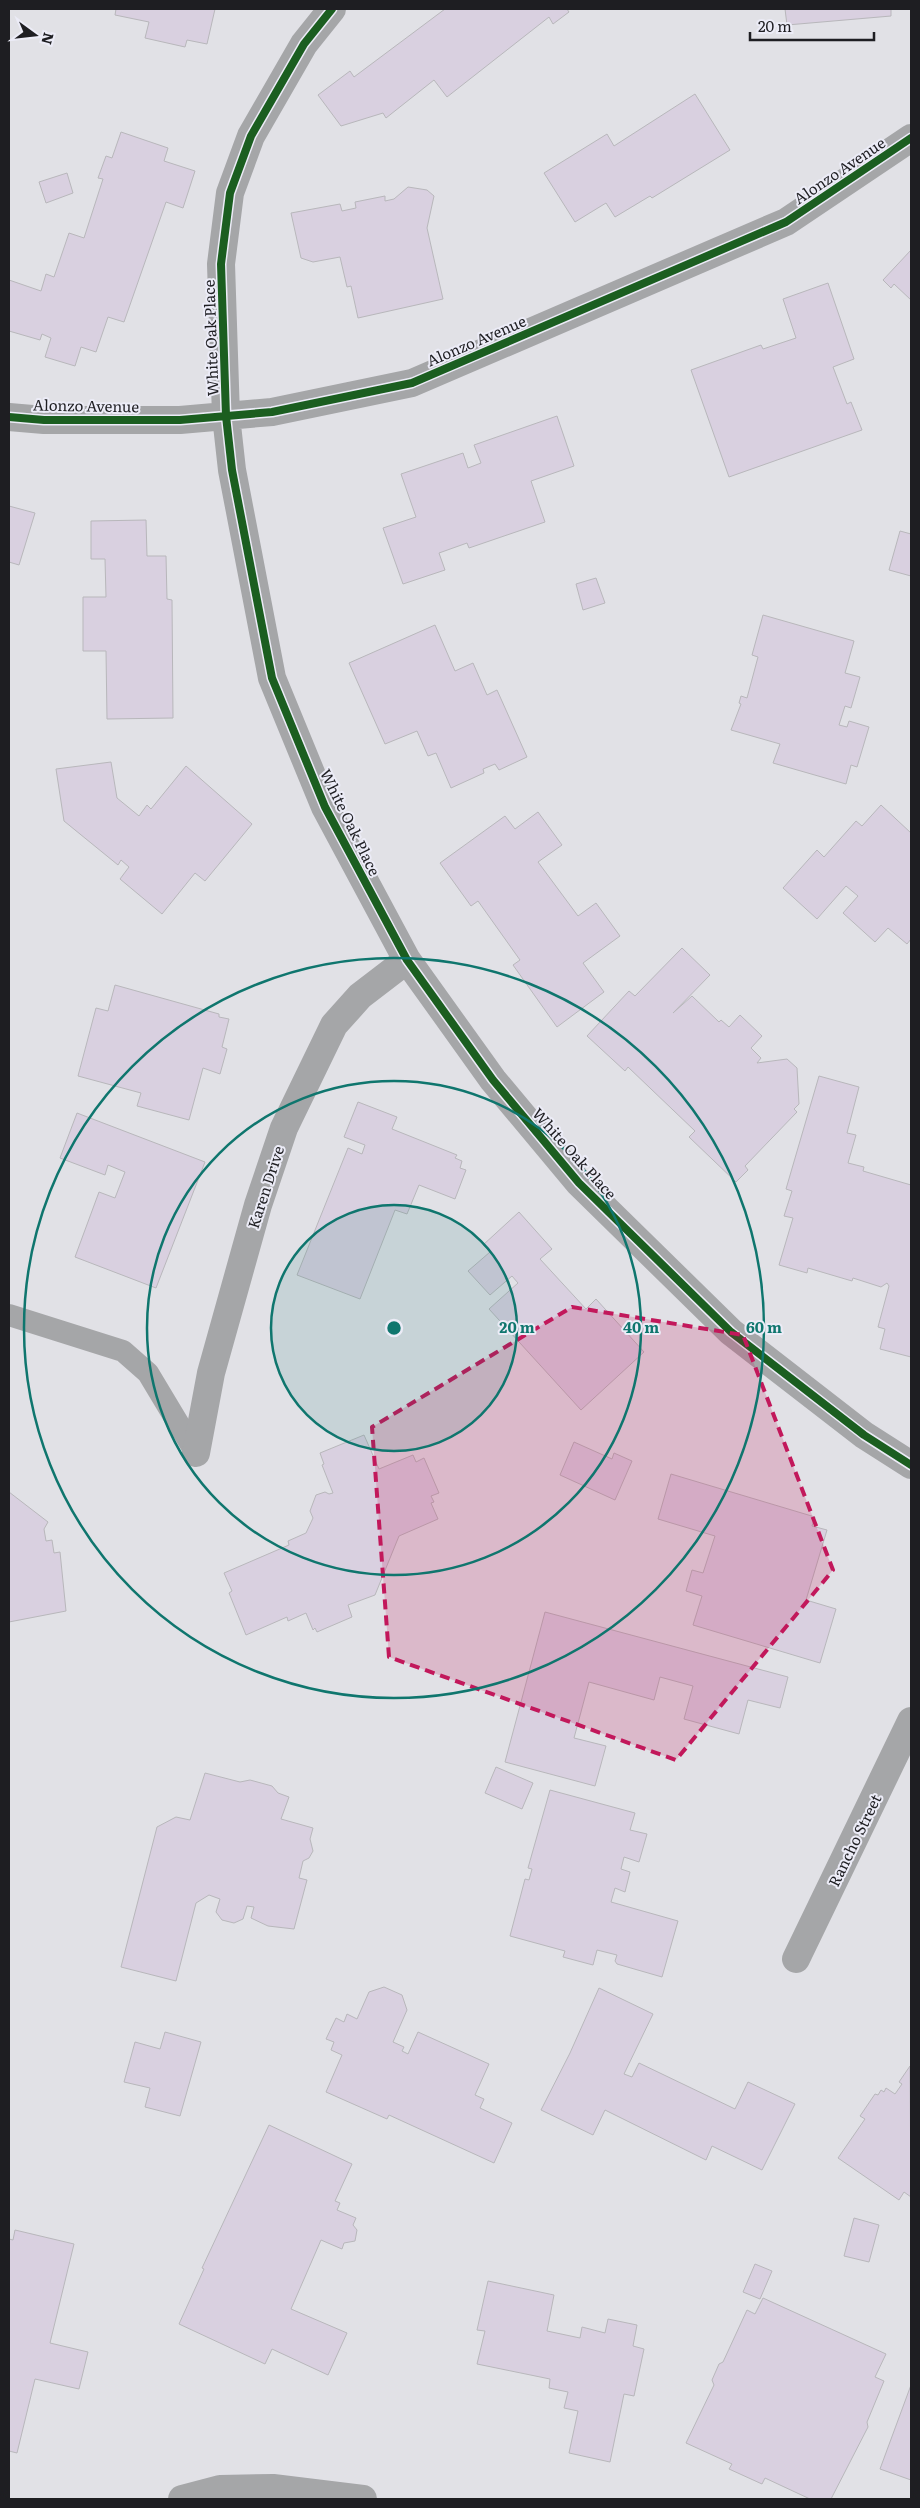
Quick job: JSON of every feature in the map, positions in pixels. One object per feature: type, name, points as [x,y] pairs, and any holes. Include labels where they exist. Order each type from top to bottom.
[{"type":"street","name":"White Oak Place","points":[[332,9],[304,44],[251,136],[230,193],[221,264],[226,416],[232,470],[272,678],[325,807],[407,960],[493,1080],[579,1182],[731,1332],[864,1435],[911,1465]]},
{"type":"street","name":"Alonzo Avenue","points":[[9,417],[44,420],[180,420],[272,412],[412,383],[786,222],[911,138]]},
{"type":"street","name":"Karen Drive","points":[[196,1453],[211,1372],[258,1205],[284,1128],[334,1024],[360,996],[407,960]]},
{"type":"street","name":"Rancho Street","points":[[796,1959],[911,1721]]},
{"type":"street","points":[[182,2499],[220,2489],[273,2488],[363,2499]]},
{"type":"lane","points":[[9,1314],[123,1351],[148,1373],[196,1453]]},
{"type":"highlighted area","points":[[572,1307],[743,1335],[833,1570],[676,1760],[389,1657],[372,1427]]},
{"type":"building","points":[[116,9],[215,9],[207,44],[187,40],[185,47],[145,38],[149,22],[115,15]]},
{"type":"building","points":[[445,9],[567,9],[569,12],[553,24],[549,17],[447,97],[434,80],[386,118],[383,113],[341,126],[318,95],[350,71],[354,77]]},
{"type":"building","points":[[785,9],[891,9],[891,16],[787,25]]},
{"type":"building","points":[[695,94],[730,150],[652,198],[650,196],[615,217],[606,203],[575,222],[544,173],[607,134],[614,146]]},
{"type":"building","points":[[121,132],[168,148],[164,161],[195,171],[183,208],[166,202],[124,322],[108,317],[96,352],[81,347],[75,366],[45,357],[51,338],[42,334],[40,340],[9,331],[9,280],[41,291],[46,274],[54,277],[69,233],[84,238],[103,179],[98,178],[106,156],[112,158]]},
{"type":"building","points":[[67,173],[73,193],[46,203],[39,182]]},
{"type":"building","points":[[408,187],[427,190],[434,196],[427,228],[443,299],[358,318],[351,286],[347,287],[340,257],[313,262],[301,258],[291,213],[340,204],[342,211],[356,208],[355,202],[385,196],[385,201],[394,199]]},
{"type":"building","points":[[911,250],[911,300],[894,284],[891,288],[883,280]]},
{"type":"building","points":[[828,283],[854,359],[833,367],[847,404],[851,402],[862,430],[729,477],[691,370],[761,345],[763,349],[796,338],[783,299]]},
{"type":"building","points":[[557,416],[574,466],[531,481],[545,522],[469,548],[467,543],[439,553],[445,570],[403,584],[383,528],[416,517],[401,474],[463,453],[468,468],[481,463],[474,445]]},
{"type":"building","points":[[9,506],[35,513],[19,565],[9,562]]},
{"type":"building","points":[[146,520],[147,556],[166,556],[167,599],[172,600],[173,718],[107,719],[106,651],[83,651],[83,597],[106,597],[105,559],[91,559],[91,521]]},
{"type":"building","points":[[900,531],[911,534],[911,576],[889,570]]},
{"type":"building","points":[[596,578],[605,603],[583,610],[576,584]]},
{"type":"building","points":[[763,615],[854,641],[845,673],[860,677],[851,708],[845,706],[839,725],[847,727],[849,721],[869,727],[857,767],[851,765],[846,784],[773,763],[780,744],[731,730],[741,704],[739,703],[741,696],[747,698],[758,657],[752,655]]},
{"type":"building","points":[[435,625],[455,671],[473,663],[487,695],[497,690],[527,757],[499,770],[495,764],[483,769],[484,773],[451,788],[436,753],[428,756],[417,731],[385,744],[349,663]]},
{"type":"building","points":[[111,762],[117,798],[139,816],[147,805],[151,809],[186,766],[252,824],[205,881],[195,873],[162,914],[120,879],[129,867],[121,860],[118,865],[64,821],[56,769]]},
{"type":"building","points":[[881,805],[911,833],[911,939],[907,944],[888,928],[875,942],[843,913],[858,896],[846,886],[817,919],[783,888],[817,850],[824,857],[856,821],[862,826]]},
{"type":"building","points":[[538,812],[562,845],[538,862],[578,916],[596,903],[620,936],[583,963],[604,992],[557,1027],[513,965],[520,960],[478,901],[471,906],[440,863],[505,816],[515,829]]},
{"type":"building","points":[[682,948],[710,975],[673,1013],[692,996],[719,1022],[721,1020],[729,1027],[740,1015],[762,1036],[751,1048],[761,1058],[757,1063],[787,1059],[797,1068],[799,1104],[794,1109],[797,1112],[745,1166],[748,1170],[736,1182],[689,1137],[695,1131],[628,1067],[625,1071],[587,1036],[629,991],[635,996]]},
{"type":"building","points":[[115,985],[219,1014],[219,1017],[229,1019],[222,1047],[227,1049],[220,1074],[203,1068],[189,1120],[137,1106],[141,1093],[78,1076],[96,1008],[108,1011]]},
{"type":"building","points":[[819,1076],[859,1087],[847,1133],[856,1135],[848,1163],[864,1167],[863,1171],[911,1185],[911,1357],[880,1349],[885,1329],[878,1327],[889,1286],[887,1283],[881,1287],[853,1278],[852,1281],[808,1268],[807,1273],[779,1265],[793,1218],[784,1216],[792,1191],[786,1189]]},
{"type":"building","points":[[358,1102],[397,1117],[392,1129],[457,1155],[455,1158],[462,1161],[460,1168],[466,1170],[455,1199],[419,1185],[407,1214],[395,1210],[360,1299],[297,1275],[348,1148],[362,1154],[365,1145],[344,1137]]},
{"type":"building","points":[[77,1113],[205,1162],[156,1288],[75,1257],[99,1192],[115,1198],[125,1172],[108,1165],[105,1175],[60,1158]]},
{"type":"building","points":[[519,1212],[552,1249],[540,1259],[586,1309],[596,1299],[644,1352],[581,1410],[489,1309],[518,1283],[512,1276],[490,1295],[468,1271],[490,1252],[483,1245]]},
{"type":"building","points":[[364,1435],[379,1469],[413,1455],[416,1462],[424,1458],[439,1493],[431,1496],[434,1502],[431,1503],[438,1519],[399,1536],[375,1595],[348,1605],[352,1617],[317,1632],[315,1628],[313,1630],[306,1613],[288,1621],[287,1617],[246,1635],[229,1593],[232,1591],[224,1573],[289,1545],[288,1541],[306,1533],[313,1518],[310,1511],[316,1495],[325,1492],[333,1493],[322,1465],[324,1464],[320,1453]]},
{"type":"building","points":[[574,1442],[612,1459],[614,1453],[632,1461],[615,1500],[560,1475]]},
{"type":"building","points":[[671,1474],[815,1517],[812,1526],[827,1530],[806,1600],[836,1609],[820,1663],[693,1625],[702,1596],[686,1591],[692,1570],[703,1573],[715,1536],[658,1519]]},
{"type":"building","points":[[9,1492],[48,1522],[44,1529],[46,1541],[52,1540],[54,1553],[60,1552],[66,1611],[9,1622]]},
{"type":"building","points":[[545,1612],[788,1677],[780,1708],[748,1700],[739,1734],[684,1719],[693,1686],[660,1677],[654,1700],[589,1682],[574,1738],[606,1746],[595,1786],[505,1762]]},
{"type":"building","points":[[496,1767],[533,1783],[522,1809],[485,1793]]},
{"type":"building","points":[[205,1773],[240,1782],[250,1780],[272,1786],[278,1793],[289,1797],[281,1819],[313,1828],[310,1839],[313,1851],[309,1858],[303,1861],[299,1878],[307,1880],[294,1929],[268,1926],[251,1918],[254,1907],[247,1906],[243,1919],[234,1923],[222,1920],[216,1912],[220,1899],[209,1895],[196,1903],[176,1981],[121,1967],[157,1827],[176,1817],[190,1820]]},
{"type":"building","points":[[550,1790],[635,1813],[630,1830],[647,1834],[639,1862],[624,1857],[621,1869],[630,1872],[625,1892],[615,1888],[611,1902],[678,1921],[662,1977],[617,1964],[615,1961],[617,1955],[597,1950],[593,1965],[563,1957],[565,1951],[510,1936],[525,1879],[529,1880],[532,1869],[528,1868]]},
{"type":"building","points":[[384,1987],[402,1995],[407,2010],[393,2042],[404,2047],[402,2051],[408,2054],[418,2032],[489,2064],[475,2095],[484,2099],[480,2108],[512,2123],[494,2163],[389,2115],[387,2119],[326,2092],[342,2055],[331,2050],[334,2042],[326,2039],[336,2018],[344,2022],[347,2014],[357,2019],[369,1992]]},
{"type":"building","points":[[599,1988],[653,2014],[624,2074],[632,2077],[639,2063],[735,2109],[748,2082],[795,2104],[762,2170],[712,2146],[706,2160],[605,2110],[593,2135],[541,2110],[570,2053]]},
{"type":"building","points":[[165,2032],[201,2042],[180,2116],[145,2107],[150,2088],[124,2082],[135,2042],[160,2049]]},
{"type":"building","points":[[910,2066],[911,2197],[904,2192],[899,2200],[838,2158],[865,2119],[860,2116],[875,2094],[878,2095],[881,2090],[884,2092],[886,2088],[895,2094],[902,2084],[899,2082]]},
{"type":"building","points":[[269,2125],[352,2164],[335,2201],[340,2203],[337,2210],[356,2218],[353,2225],[357,2230],[355,2241],[344,2243],[342,2249],[321,2240],[291,2309],[347,2333],[328,2375],[272,2349],[265,2364],[179,2324],[204,2269],[202,2268]]},
{"type":"building","points":[[854,2218],[879,2225],[869,2262],[844,2256]]},
{"type":"building","points":[[15,2230],[74,2244],[50,2343],[88,2352],[79,2389],[35,2379],[17,2453],[9,2451],[9,2239],[13,2240]]},
{"type":"building","points":[[755,2264],[772,2271],[760,2299],[743,2292]]},
{"type":"building","points":[[488,2281],[554,2295],[547,2331],[580,2338],[582,2327],[605,2333],[608,2319],[637,2325],[633,2346],[644,2349],[634,2396],[624,2394],[610,2462],[569,2453],[578,2411],[564,2408],[568,2392],[549,2388],[550,2379],[477,2364],[485,2331],[477,2330]]},
{"type":"building","points":[[763,2298],[886,2354],[875,2377],[884,2381],[867,2422],[868,2427],[831,2499],[810,2499],[765,2478],[762,2484],[729,2469],[732,2464],[686,2443],[714,2385],[712,2380],[719,2364],[723,2362],[747,2310],[755,2314]]},
{"type":"building","points":[[911,2385],[911,2480],[880,2469]]},
{"type":"cycle path","points":[[332,9],[304,44],[251,136],[230,193],[221,264],[226,416],[232,470],[272,678],[325,807],[407,960],[493,1080],[579,1183],[731,1332],[864,1435],[911,1465]]},
{"type":"cycle path","points":[[9,417],[44,420],[180,420],[272,412],[412,383],[786,222],[911,138]]}]
